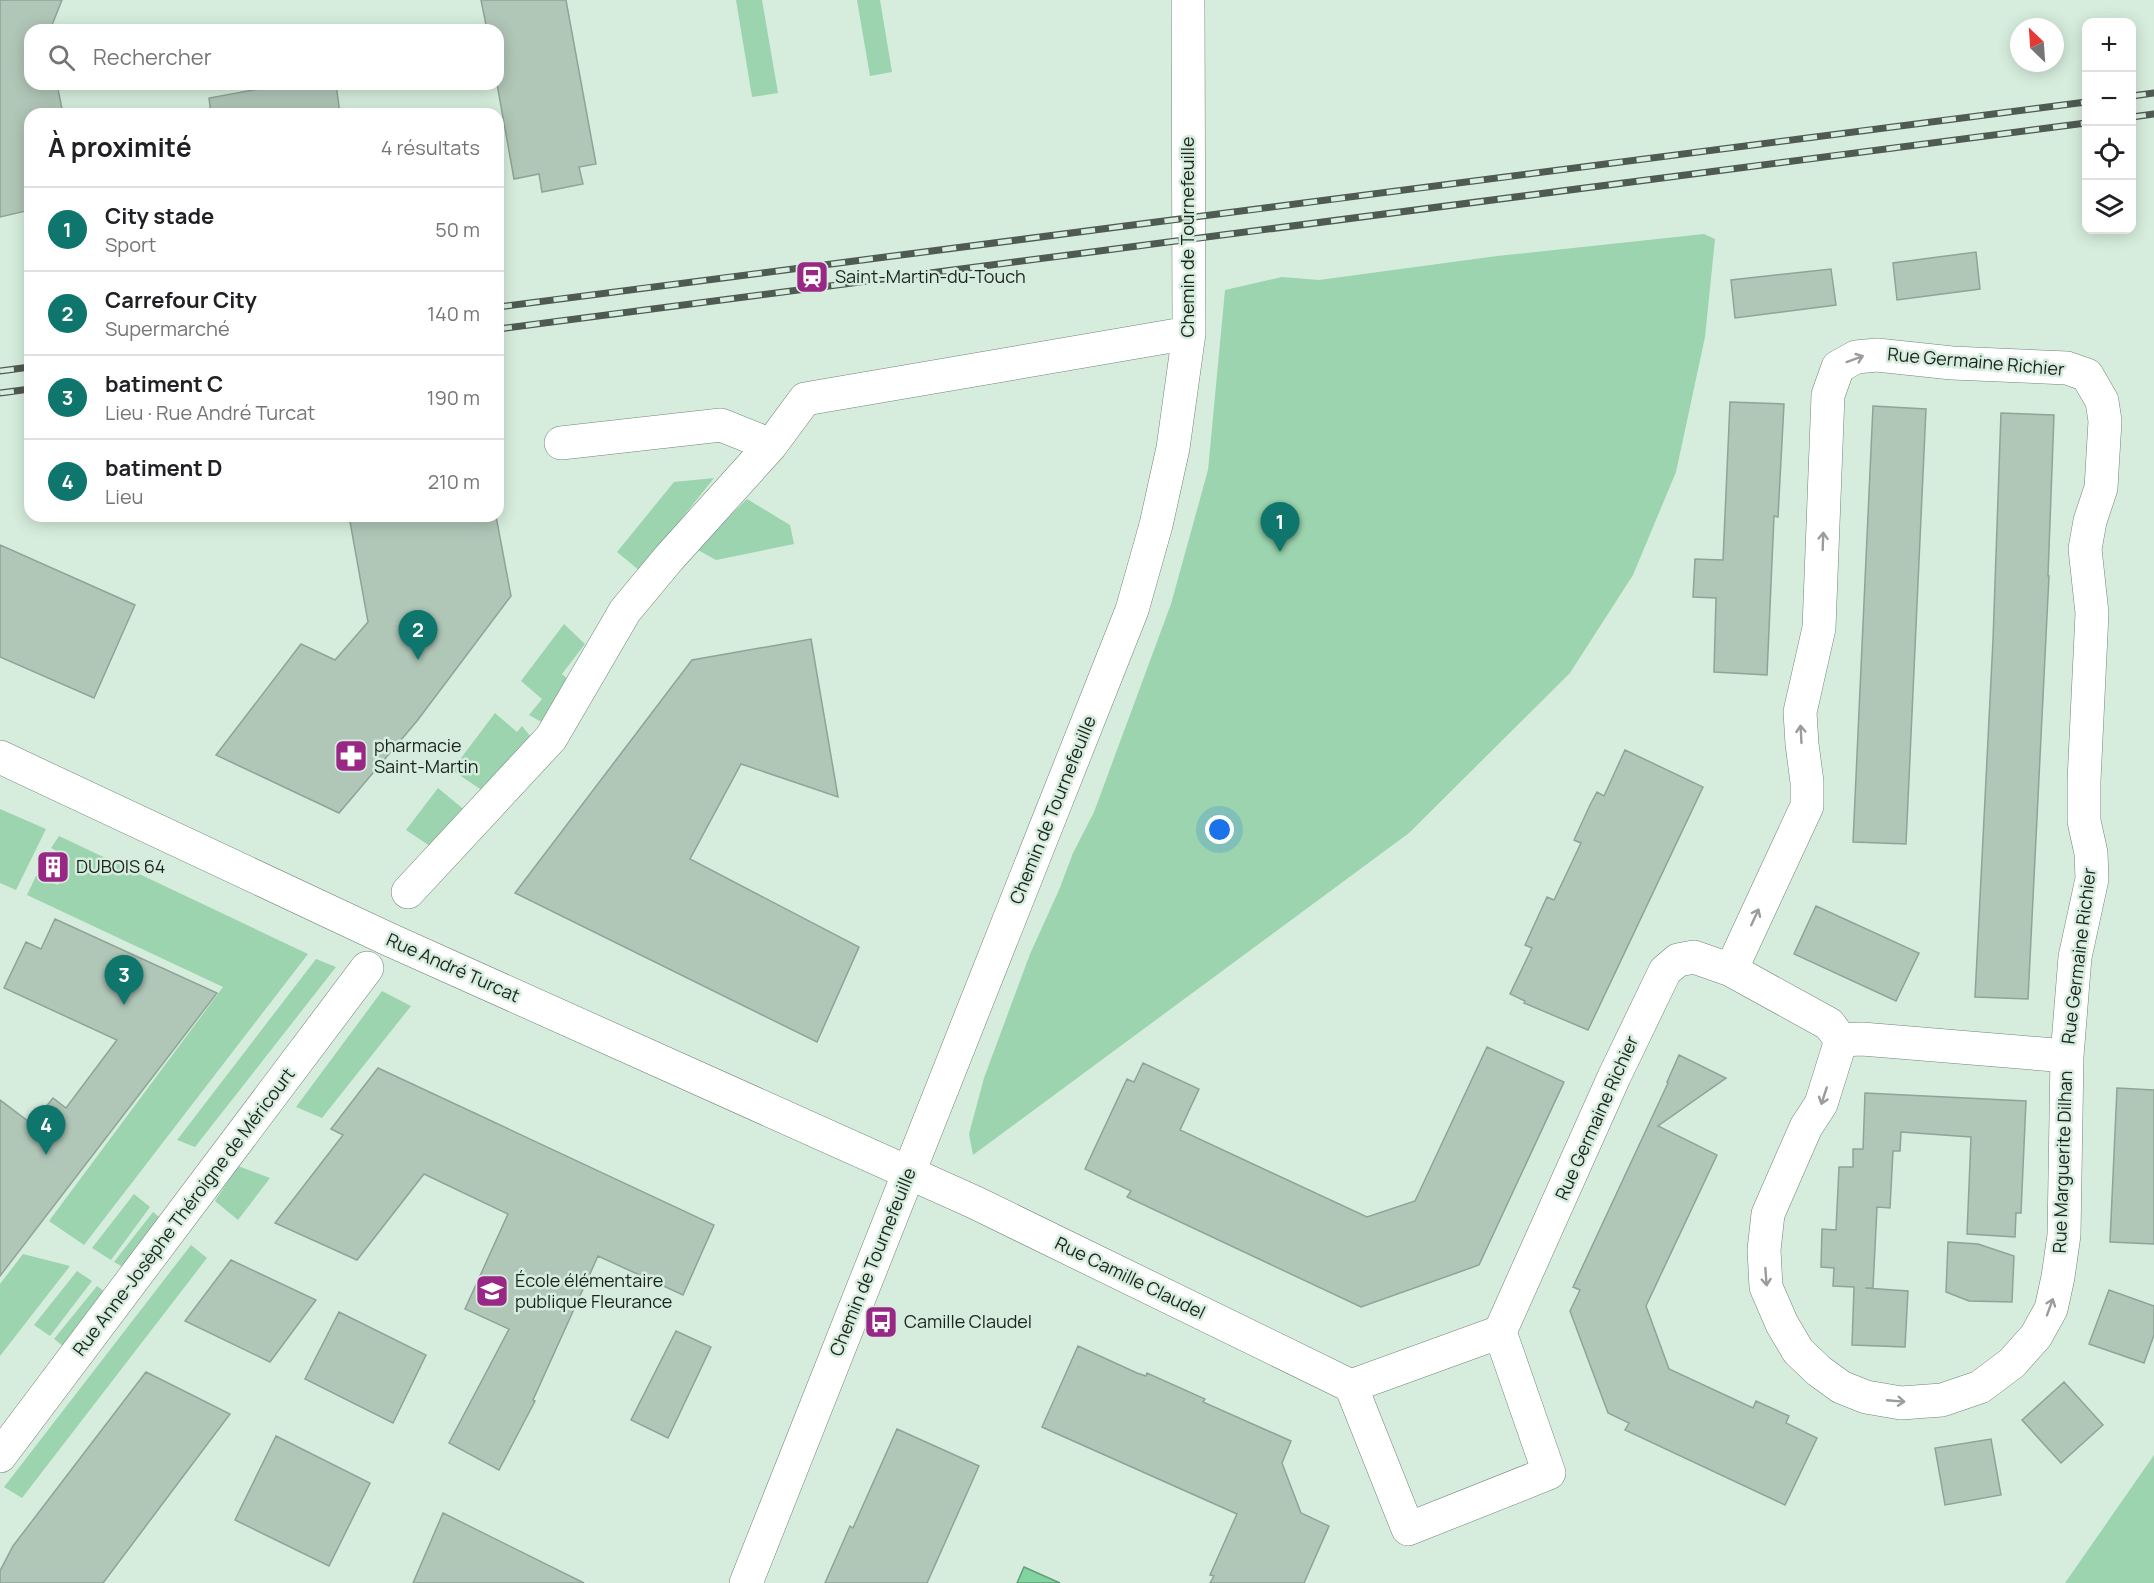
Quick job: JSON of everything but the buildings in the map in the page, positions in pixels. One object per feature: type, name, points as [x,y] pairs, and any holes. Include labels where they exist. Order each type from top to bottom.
[{"type":"street","name":"Chemin de Tournefeuille","points":[[747,1583],[1132,610],[1156,525],[1173,448],[1189,333],[1188,0]]},
{"type":"street","points":[[408,892],[551,738],[626,611],[669,558],[771,446],[805,399],[1189,333]]},
{"type":"street","name":"Rue Germaine Richier","points":[[1500,1332],[1614,1077],[1665,971],[1678,960],[1694,957],[1731,970],[1829,1024],[1841,1040],[1862,1039],[2067,1056],[2075,957],[2092,879],[2091,853],[2084,821],[2092,613],[2085,549],[2090,521],[2101,488],[2106,421],[2102,401],[2087,375],[2067,368],[1952,363],[1877,355],[1856,357],[1838,367],[1828,395],[1819,628],[1800,712],[1807,806],[1731,970]]},
{"type":"street","points":[[561,443],[721,426],[771,446]]},
{"type":"street","name":"Rue André Turcat","points":[[0,757],[388,939],[909,1173]]},
{"type":"street","name":"Rue Anne-Josèphe Théroigne de Méricourt","points":[[0,1456],[367,968]]},
{"type":"street","name":"Rue Marguerite Dilhan","points":[[1841,1040],[1821,1104],[1806,1127],[1768,1214],[1764,1250],[1766,1287],[1782,1324],[1798,1351],[1820,1371],[1841,1387],[1866,1397],[1901,1402],[1942,1401],[1980,1387],[2012,1363],[2036,1336],[2050,1309],[2058,1277],[2064,1235],[2067,1056]]},
{"type":"street","name":"Rue Camille Claudel","points":[[909,1173],[974,1202],[1351,1386]]},
{"type":"street","points":[[1500,1332],[1549,1473],[1408,1529],[1351,1386],[1500,1332]]},
{"type":"shaded area","points":[[736,0],[762,0],[778,93],[752,97]]},
{"type":"shaded area","points":[[857,0],[880,0],[892,72],[870,76]]},
{"type":"shaded area","points":[[1704,234],[1715,239],[1705,337],[1676,472],[1633,575],[1570,673],[1409,833],[973,1155],[969,1134],[984,1078],[1030,954],[1073,853],[1094,812],[1171,604],[1208,470],[1225,290],[1282,277],[1319,280],[1497,256]]},
{"type":"shaded area","points":[[714,478],[640,571],[617,552],[674,482]]},
{"type":"shaded area","points":[[747,499],[790,525],[794,544],[716,560],[696,549]]},
{"type":"shaded area","points":[[564,624],[585,644],[562,674],[571,682],[547,725],[529,715],[542,699],[521,681]]},
{"type":"shaded area","points":[[495,713],[517,732],[522,726],[536,743],[486,793],[452,770]]},
{"type":"shaded area","points":[[438,788],[467,812],[430,846],[406,830]]},
{"type":"shaded area","points":[[0,809],[46,829],[16,890],[0,883]]},
{"type":"shaded area","points":[[59,836],[308,954],[84,1245],[49,1221],[223,987],[27,895],[36,876],[58,885],[70,858],[51,848]]},
{"type":"shaded area","points":[[316,959],[336,967],[195,1147],[177,1140]]},
{"type":"shaded area","points":[[382,991],[411,1006],[322,1118],[296,1107]]},
{"type":"shaded area","points":[[238,1166],[270,1178],[238,1220],[215,1201]]},
{"type":"shaded area","points":[[134,1194],[150,1207],[111,1260],[92,1248]]},
{"type":"shaded area","points":[[153,1212],[168,1224],[132,1272],[114,1262]]},
{"type":"shaded area","points":[[191,1245],[207,1258],[22,1498],[4,1487]]},
{"type":"shaded area","points":[[23,1254],[70,1266],[0,1356],[0,1284]]},
{"type":"shaded area","points":[[77,1271],[92,1281],[50,1336],[34,1325]]},
{"type":"shaded area","points":[[97,1286],[112,1297],[67,1349],[54,1339]]},
{"type":"shaded area","points":[[2154,1455],[2154,1583],[2065,1583]]},
{"type":"shaded area","points":[[1024,1567],[1060,1583],[1017,1583]]},
{"type":"railway","points":[[2136,95],[2154,93]]},
{"type":"railway","points":[[504,306],[2082,103]]},
{"type":"railway","points":[[2136,116],[2154,114]]},
{"type":"railway","points":[[504,328],[2082,124]]},
{"type":"railway","points":[[0,371],[24,368]]},
{"type":"railway","points":[[0,393],[24,390]]},
{"type":"place","name":"Saint-Martin-du-Touch","points":[[812,277]]},
{"type":"place","name":"City stade","points":[[1280,552]]},
{"type":"place","name":"Carrefour City","points":[[418,660]]},
{"type":"place","name":"pharmacie Saint-Martin","points":[[351,756]]},
{"type":"place","name":"DUBOIS 64","points":[[53,867]]},
{"type":"place","name":"batiment C","points":[[124,1005]]},
{"type":"place","name":"batiment D","points":[[46,1155]]},
{"type":"place","name":"École élémentaire publique Fleurance","points":[[492,1291]]},
{"type":"place","name":"Camille Claudel","points":[[881,1322]]}]
